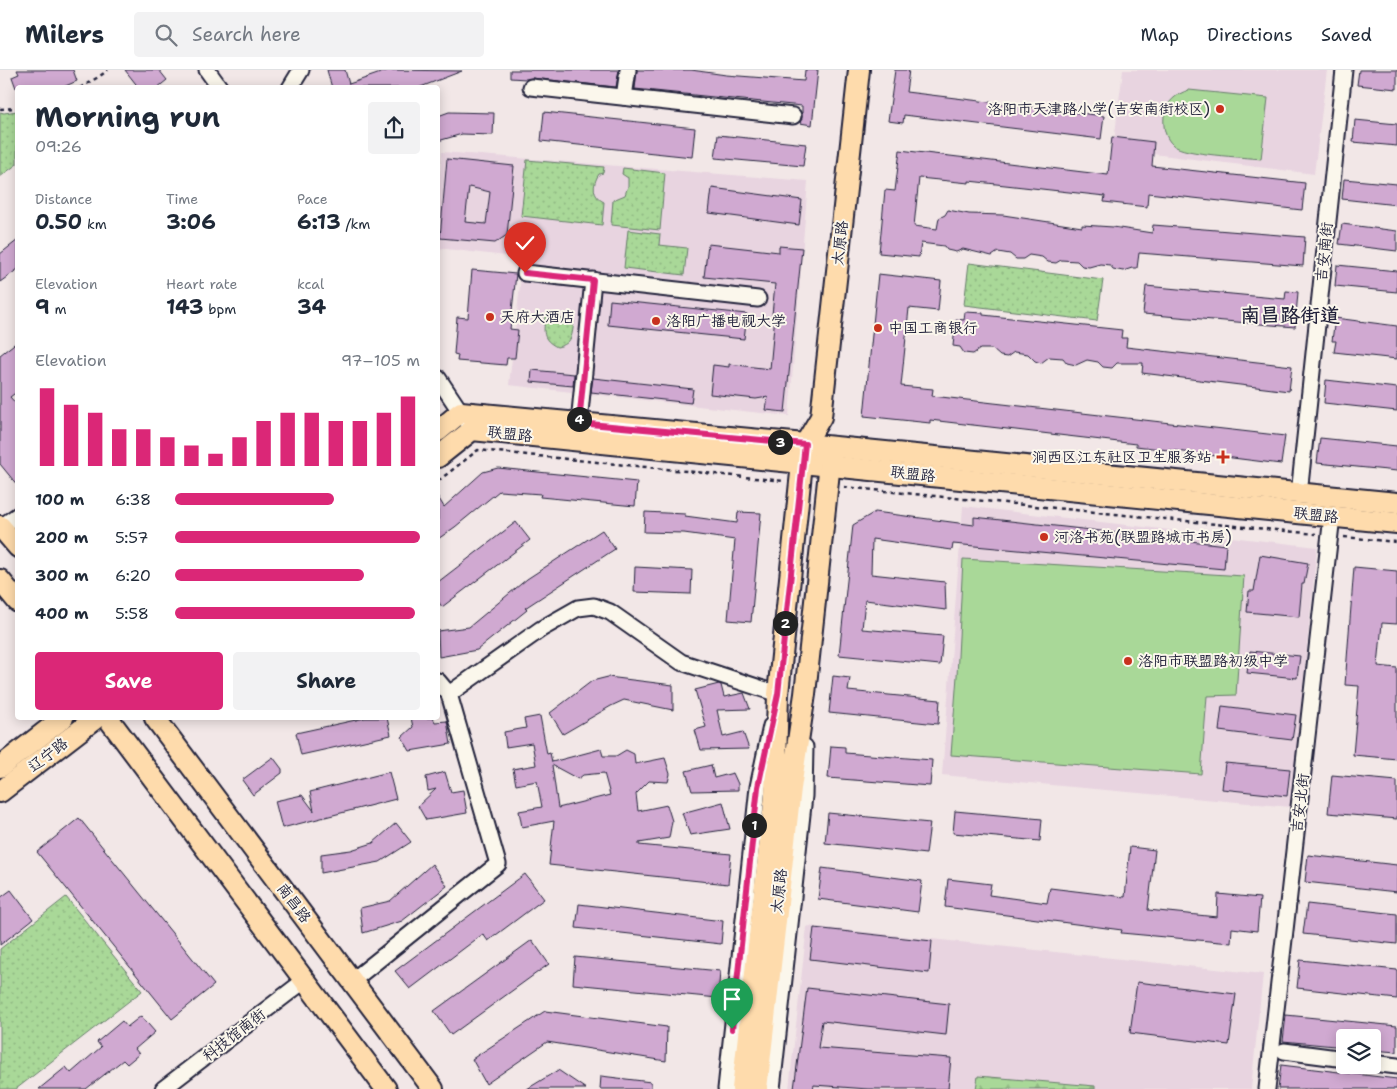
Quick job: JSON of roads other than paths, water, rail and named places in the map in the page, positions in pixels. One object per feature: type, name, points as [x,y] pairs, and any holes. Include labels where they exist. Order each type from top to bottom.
[{"type":"main road","name":"太原路","points":[[742,1089],[776,795],[778,694],[803,464],[821,417],[859,70]]},
{"type":"main road","name":"联盟路","points":[[461,412],[579,423],[803,464]]},
{"type":"main road","points":[[440,429],[461,412]]},
{"type":"main road","name":"太原路","points":[[757,1089],[791,788],[805,694],[830,466],[821,417]]},
{"type":"main road","name":"联盟路","points":[[440,455],[472,430],[803,464],[1300,494],[1397,503]]},
{"type":"main road","name":"联盟路","points":[[830,466],[1331,526],[1397,523]]},
{"type":"main road","points":[[1,526],[15,543]]},
{"type":"main road","points":[[0,580],[15,598]]},
{"type":"main road","name":"辽宁路","points":[[0,767],[60,720]]},
{"type":"main road","name":"辽宁路","points":[[0,792],[93,720]]},
{"type":"main road","points":[[110,720],[386,1089]]},
{"type":"main road","name":"南昌路","points":[[156,720],[432,1089]]},
{"type":"street","points":[[207,70],[218,85]]},
{"type":"street","points":[[292,85],[301,70]]},
{"type":"street","points":[[624,97],[628,70]]},
{"type":"street","name":"吉安南街","points":[[1300,494],[1344,70]]},
{"type":"street","points":[[531,87],[793,116]]},
{"type":"street","points":[[525,273],[758,299]]},
{"type":"street","points":[[579,423],[593,280]]},
{"type":"street","points":[[440,381],[472,430]]},
{"type":"street","points":[[1,526],[15,517]]},
{"type":"street","name":"吉安北街","points":[[1267,1089],[1331,526]]},
{"type":"street","points":[[449,694],[541,629],[578,608],[594,606],[610,612],[681,662],[778,694]]},
{"type":"street","points":[[352,981],[498,864],[449,694],[440,683]]},
{"type":"street","name":"太原路","points":[[726,1089],[758,787],[778,694]]},
{"type":"street","name":"太原路","points":[[772,1089],[804,796],[805,694]]},
{"type":"street","name":"科技馆南街","points":[[163,1089],[305,980]]},
{"type":"street","points":[[1284,1051],[1336,1058]]},
{"type":"street","points":[[1381,1064],[1397,1066]]},
{"type":"place","name":"洛阳市天津路小学(吉安南街校区)","points":[[1220,109]]},
{"type":"place","name":"天府大酒店","points":[[490,317]]},
{"type":"place","name":"洛阳广播电视大学","points":[[656,321]]},
{"type":"place","name":"中国工商银行","points":[[878,328]]},
{"type":"place","name":"涧西区江东社区卫生服务站","points":[[1223,457]]},
{"type":"place","name":"河洛书苑(联盟路城市书房)","points":[[1044,537]]},
{"type":"place","name":"洛阳市联盟路初级中学","points":[[1128,661]]},
{"type":"district","name":"南昌路街道","points":[[1290,315]]}]
